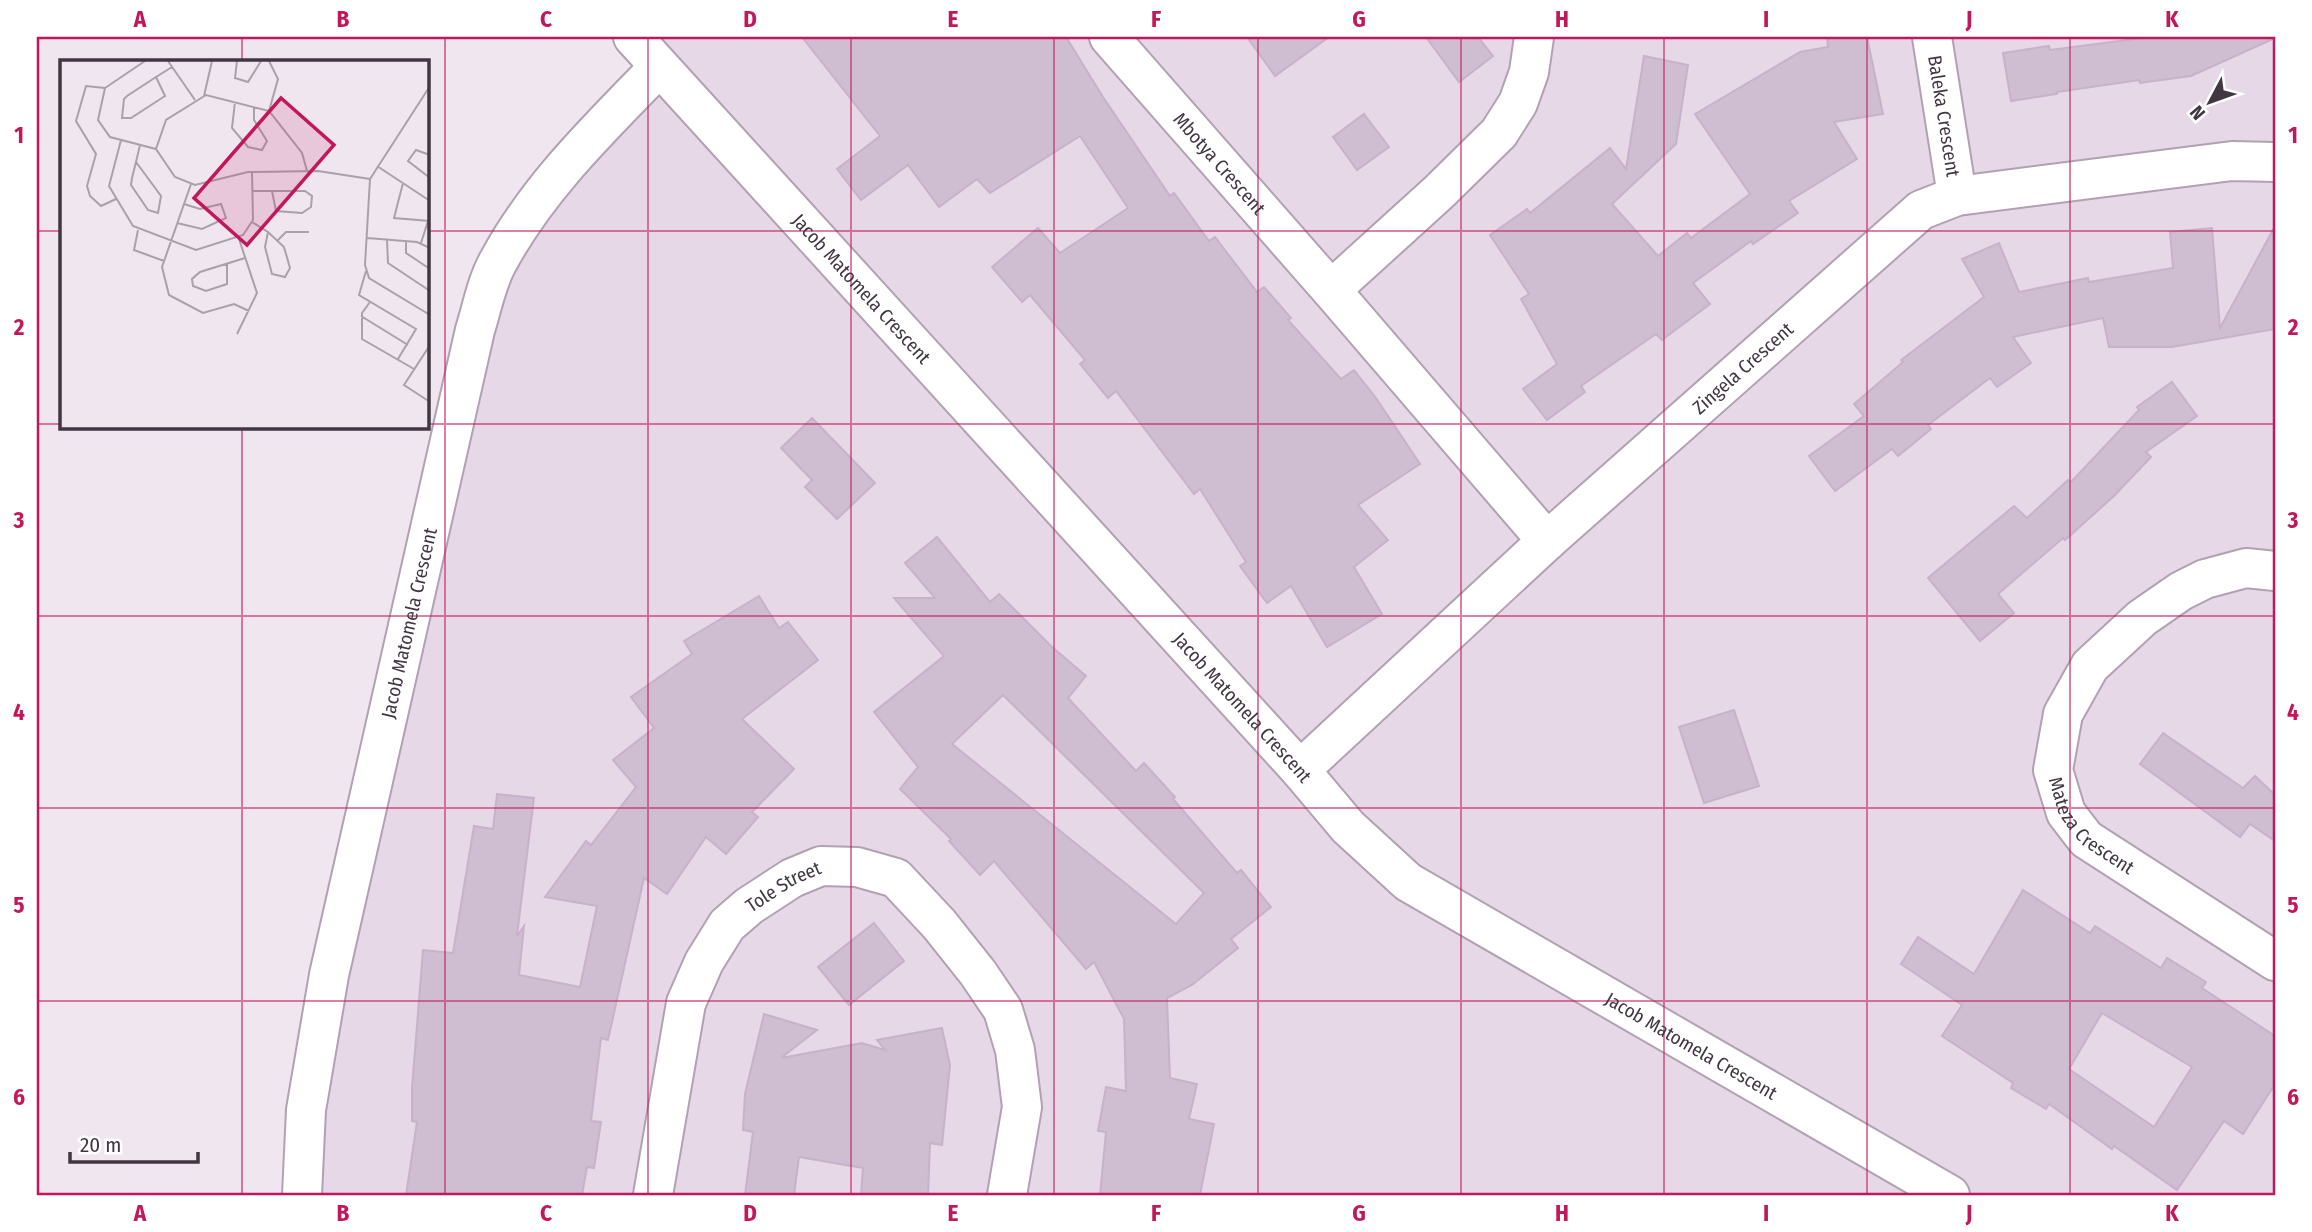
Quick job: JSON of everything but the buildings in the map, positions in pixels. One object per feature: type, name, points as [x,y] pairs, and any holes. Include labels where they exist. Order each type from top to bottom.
[{"type":"street","name":"Jacob Matomela Crescent","points":[[633,37],[1300,770],[1348,827],[1408,881],[1950,1195]]},
{"type":"street","name":"Mbotya Crescent","points":[[1109,37],[1547,541]]},
{"type":"street","points":[[1331,290],[1439,192],[1499,133],[1518,103],[1529,72],[1534,37]]},
{"type":"street","name":"Baleka Crescent","points":[[1932,37],[1957,196]]},
{"type":"street","name":"Jacob Matomela Crescent","points":[[302,1195],[306,1110],[329,975],[475,330],[497,261],[537,200],[593,135],[659,67]]},
{"type":"street","name":"Zingela Crescent","points":[[1300,770],[1547,541],[1921,210],[1957,196],[2232,161],[2275,162]]},
{"type":"street","name":"Mateza Crescent","points":[[2275,570],[2246,568],[2205,579],[2171,598],[2116,640],[2090,666],[2063,714],[2053,770],[2066,813],[2086,839],[2275,961]]},
{"type":"street","name":"Tole Street","points":[[653,1195],[686,1003],[704,962],[727,925],[749,906],[792,878],[821,866],[857,867],[896,878],[939,924],[1003,1010],[1016,1050],[1022,1107],[1007,1195]]},
{"type":"shaded area","points":[[633,37],[2275,37],[2275,1195],[302,1195],[497,262],[658,67]]}]
